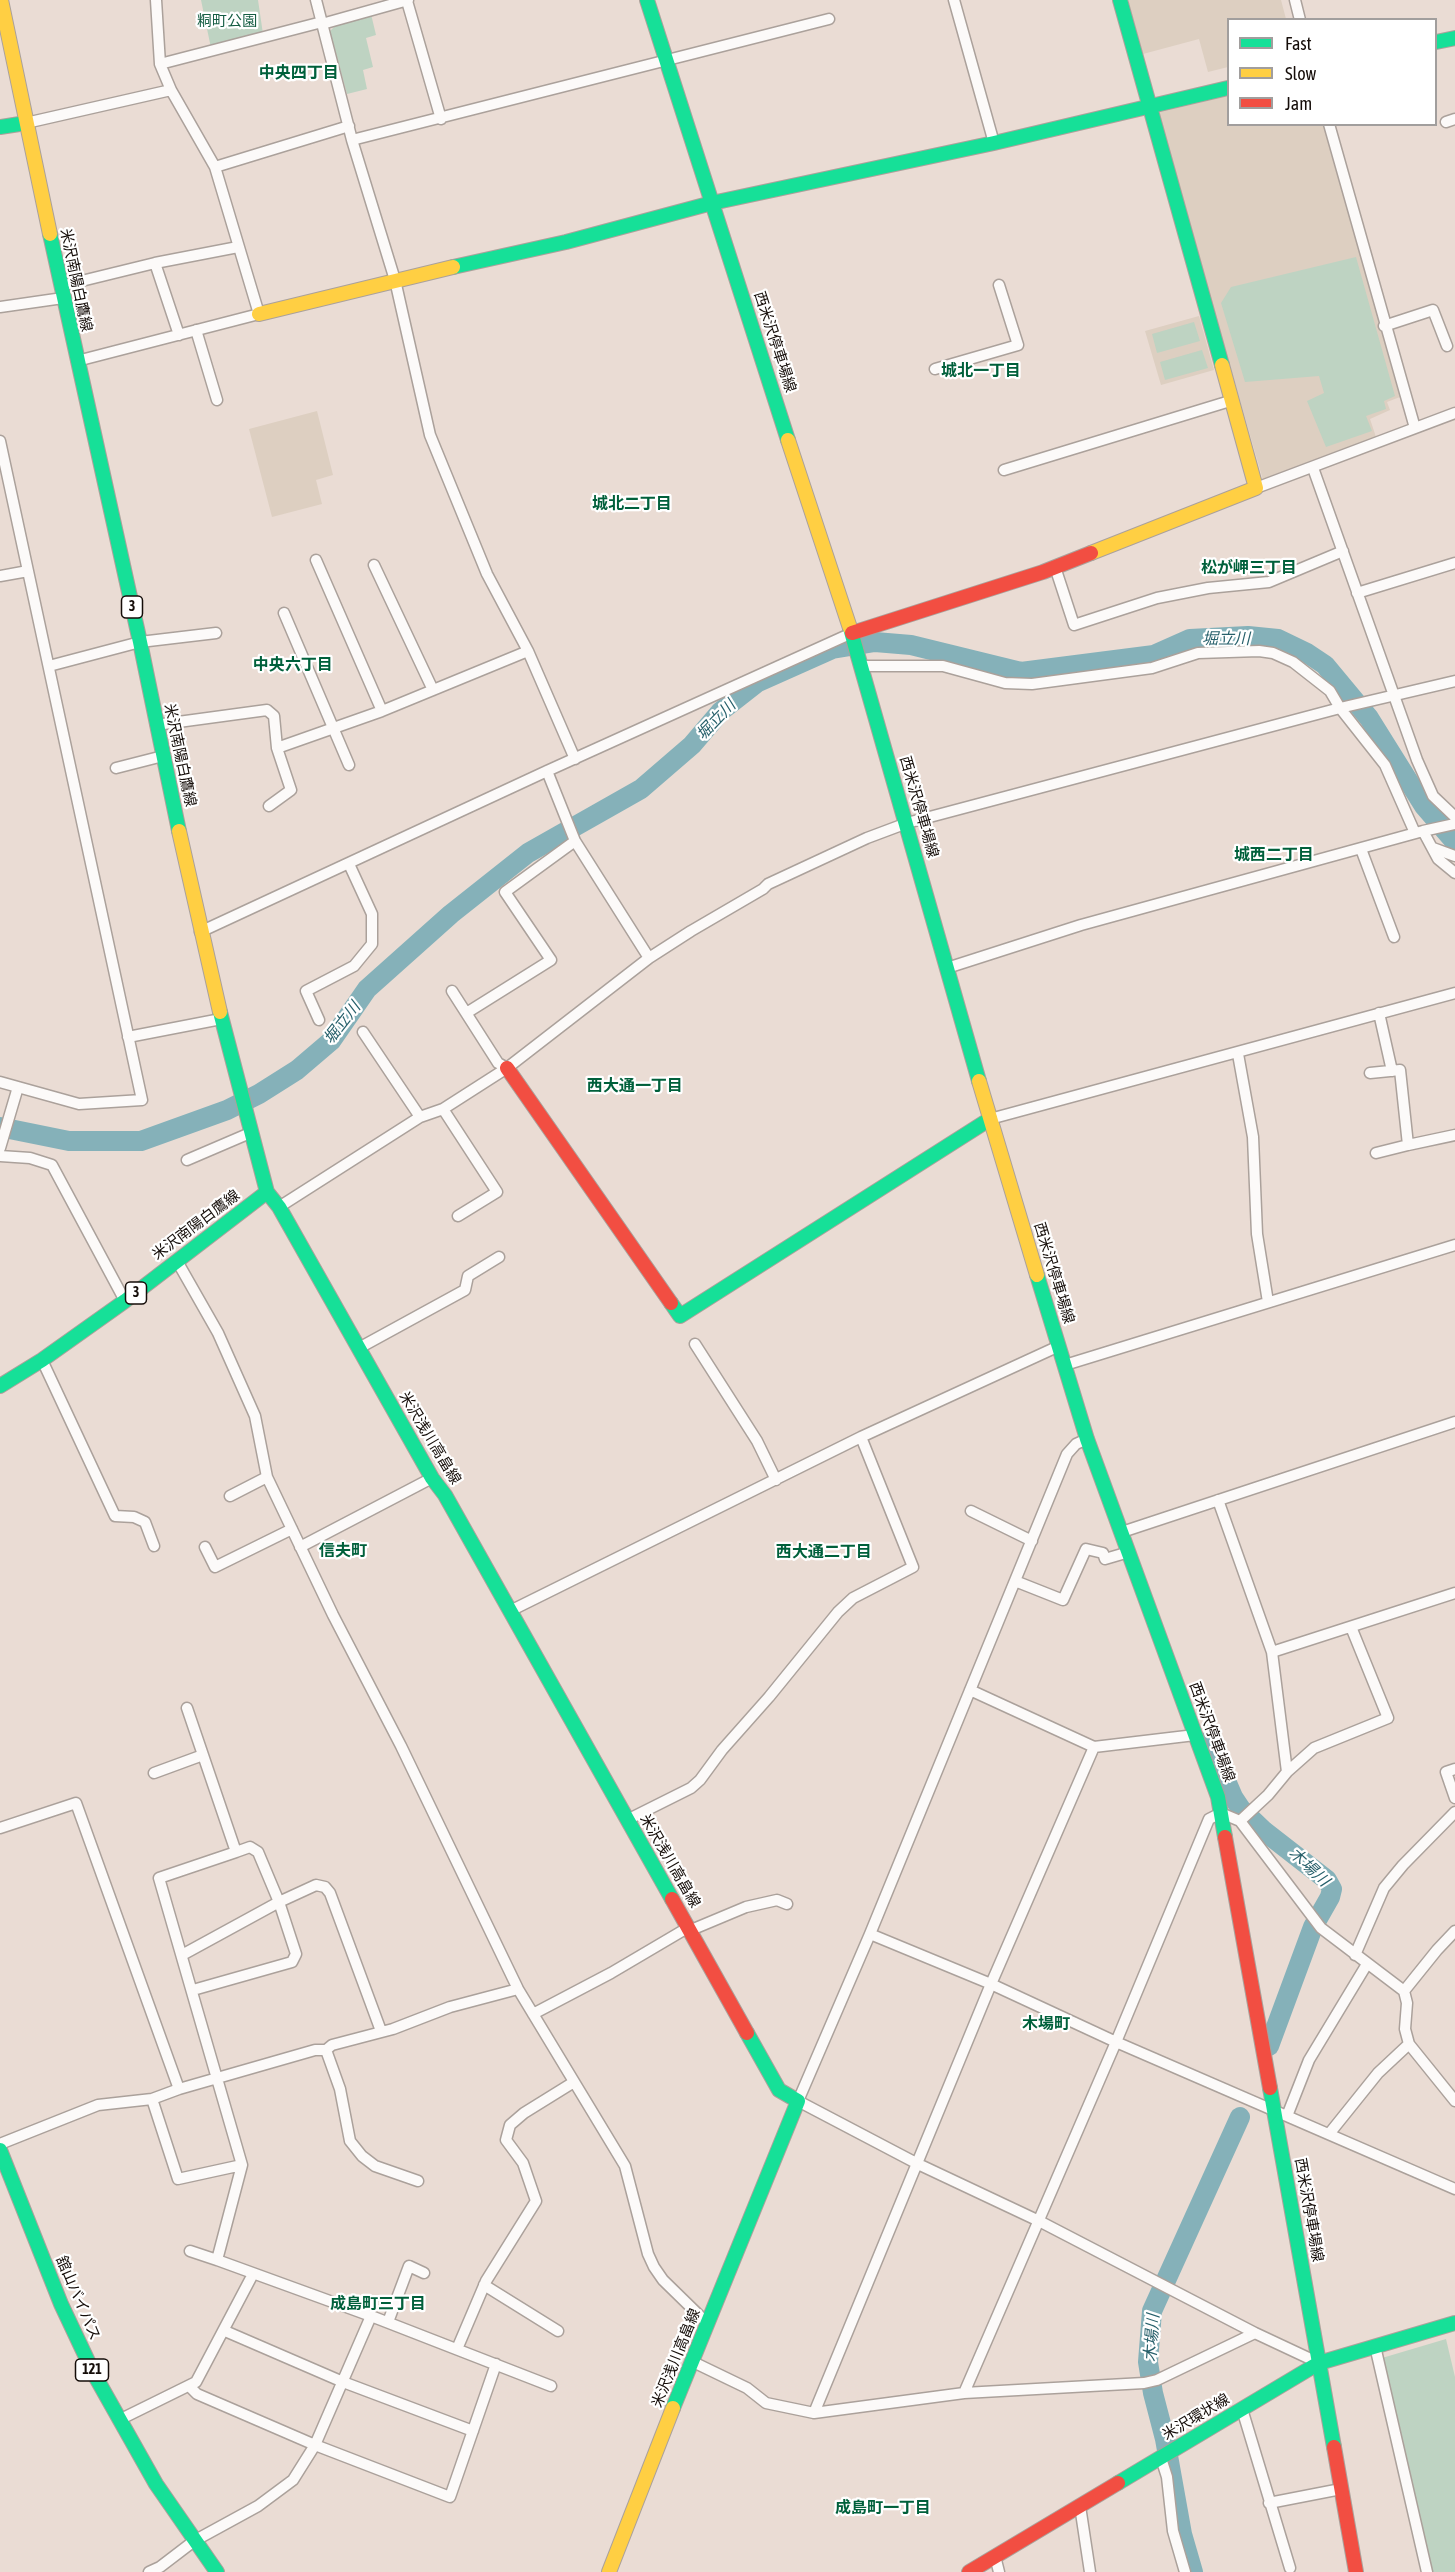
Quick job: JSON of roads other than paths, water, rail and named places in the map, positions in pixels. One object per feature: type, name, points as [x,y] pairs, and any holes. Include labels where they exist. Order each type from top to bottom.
[{"type":"main road","name":"米沢南陽白鷹線","points":[[0,1386],[42,1360],[125,1301],[267,1192],[249,1130],[200,932],[140,642],[62,292],[1,0]]},
{"type":"main road","name":"西米沢停車場線","points":[[647,0],[863,666],[871,704],[907,823],[990,1119],[1087,1439],[1218,1797],[1281,2113],[1319,2363],[1356,2572]]},
{"type":"main road","points":[[853,635],[1055,567],[1256,488],[1120,0]]},
{"type":"main road","points":[[1437,42],[1455,38]]},
{"type":"main road","points":[[259,314],[395,280],[566,242],[712,203],[994,143],[1227,88]]},
{"type":"main road","points":[[0,127],[26,123]]},
{"type":"main road","points":[[507,1068],[680,1316],[990,1119]]},
{"type":"main road","name":"米沢浅川高畠線","points":[[267,1192],[279,1207],[432,1478],[445,1495],[779,2090],[798,2101],[691,2361],[609,2572]]},
{"type":"main road","name":"舘山バイパス","points":[[0,2150],[61,2304],[94,2374],[156,2484],[218,2572]]},
{"type":"main road","name":"米沢環状線","points":[[969,2572],[1319,2363],[1455,2323]]},
{"type":"street","points":[[77,361],[259,314],[214,168],[171,90],[160,64],[156,0]]},
{"type":"street","points":[[316,0],[352,140],[395,280],[430,435],[487,574],[528,651],[575,759]]},
{"type":"street","points":[[160,64],[407,0],[441,119]]},
{"type":"street","points":[[954,0],[994,143]]},
{"type":"street","points":[[1295,0],[1300,18]]},
{"type":"street","points":[[352,140],[829,19]]},
{"type":"street","points":[[26,123],[171,90]]},
{"type":"street","points":[[214,168],[349,126]]},
{"type":"street","points":[[1330,126],[1384,326],[1415,428]]},
{"type":"street","points":[[0,307],[62,292],[155,263],[238,247]]},
{"type":"street","points":[[155,263],[179,335]]},
{"type":"street","points":[[935,369],[1018,345],[999,285]]},
{"type":"street","points":[[1384,326],[1433,310],[1447,346]]},
{"type":"street","points":[[196,330],[217,400]]},
{"type":"street","points":[[1004,470],[1230,401]]},
{"type":"street","points":[[1256,488],[1455,414]]},
{"type":"street","points":[[0,441],[142,1100],[79,1104],[0,1082]]},
{"type":"street","points":[[1314,468],[1429,787],[1433,796],[1455,817]]},
{"type":"street","points":[[1055,567],[1074,626],[1157,598],[1208,588],[1269,582],[1343,551]]},
{"type":"street","points":[[316,560],[382,711]]},
{"type":"street","points":[[1358,592],[1455,562]]},
{"type":"street","points":[[374,565],[433,690]]},
{"type":"street","points":[[0,576],[28,572]]},
{"type":"street","points":[[284,614],[348,765]]},
{"type":"street","points":[[49,666],[140,642],[216,633]]},
{"type":"street","points":[[200,932],[547,771],[853,635]]},
{"type":"street","points":[[277,748],[382,711],[528,651]]},
{"type":"street","points":[[863,666],[943,666],[1005,683],[1032,684],[1152,668],[1198,653],[1259,651],[1273,653],[1293,662],[1315,677],[1344,707],[1385,765],[1438,859],[1455,873]]},
{"type":"street","points":[[279,1207],[420,1118],[443,1108],[507,1068],[649,958],[691,931],[768,884],[867,838],[907,823],[1367,701],[1404,695],[1455,681]]},
{"type":"street","points":[[156,725],[267,711],[274,716],[277,748],[291,790],[269,806]]},
{"type":"street","points":[[116,768],[163,756]]},
{"type":"street","points":[[547,771],[575,841],[649,958]]},
{"type":"street","points":[[947,968],[1081,925],[1455,824]]},
{"type":"street","points":[[468,1012],[551,960],[505,892],[575,841]]},
{"type":"street","points":[[1433,848],[1455,856]]},
{"type":"street","points":[[1361,849],[1394,937]]},
{"type":"street","points":[[319,1020],[306,991],[354,966],[372,944],[372,914],[350,864]]},
{"type":"street","points":[[452,991],[468,1012],[498,1063],[507,1068]]},
{"type":"street","points":[[990,1119],[1238,1054],[1455,993]]},
{"type":"street","points":[[1379,1013],[1392,1071]]},
{"type":"street","points":[[128,1038],[221,1019]]},
{"type":"street","points":[[363,1032],[420,1118]]},
{"type":"street","points":[[1238,1054],[1253,1137],[1257,1234],[1268,1302]]},
{"type":"street","points":[[1370,1072],[1400,1070],[1408,1145]]},
{"type":"street","points":[[0,1148],[18,1087]]},
{"type":"street","points":[[443,1108],[497,1192],[458,1216]]},
{"type":"street","points":[[187,1160],[249,1130]]},
{"type":"street","points":[[1376,1153],[1455,1135]]},
{"type":"street","points":[[0,1156],[30,1158],[52,1165],[125,1301]]},
{"type":"street","points":[[1065,1365],[1455,1245]]},
{"type":"street","points":[[359,1348],[465,1290],[468,1276],[499,1257]]},
{"type":"street","points":[[177,1261],[209,1317],[255,1416],[267,1477],[401,1746],[518,1989],[625,2166],[648,2254],[654,2267],[663,2280],[707,2323]]},
{"type":"street","points":[[695,1344],[757,1441],[776,1480]]},
{"type":"street","points":[[510,1611],[861,1437],[972,1384],[1059,1346]]},
{"type":"street","points":[[42,1360],[115,1516],[134,1517],[145,1522],[154,1546]]},
{"type":"street","points":[[1122,1532],[1455,1422]]},
{"type":"street","points":[[627,1820],[691,1788],[838,1612],[853,1598],[913,1567],[861,1437]]},
{"type":"street","points":[[1087,1439],[1076,1444],[1067,1454],[870,1934],[798,2101],[918,2164],[1039,2221],[1255,2333],[1319,2363]]},
{"type":"street","points":[[230,1496],[267,1477]]},
{"type":"street","points":[[300,1546],[432,1478]]},
{"type":"street","points":[[1218,1500],[1272,1652],[1287,1772]]},
{"type":"street","points":[[971,1511],[1032,1541]]},
{"type":"street","points":[[205,1547],[215,1567],[292,1529]]},
{"type":"street","points":[[1015,1581],[1063,1600],[1086,1549],[1103,1552],[1105,1559],[1129,1551]]},
{"type":"street","points":[[1272,1652],[1455,1593]]},
{"type":"street","points":[[1240,1821],[1268,1795],[1287,1772],[1314,1748],[1388,1718],[1351,1627]]},
{"type":"street","points":[[970,1690],[1094,1747],[1195,1735]]},
{"type":"street","points":[[187,1708],[236,1852]]},
{"type":"street","points":[[814,2413],[991,1984],[1094,1747]]},
{"type":"street","points":[[154,1773],[203,1755]]},
{"type":"street","points":[[1455,1769],[1446,1772],[1455,1798]]},
{"type":"street","points":[[0,1828],[76,1803],[179,2089]]},
{"type":"street","points":[[1356,1955],[1384,1888],[1403,1865],[1455,1812]]},
{"type":"street","points":[[964,2393],[1116,2042],[1209,1819],[1221,1813],[1240,1821],[1321,1928],[1404,1991],[1407,2003],[1405,2029],[1409,2044],[1455,2101]]},
{"type":"street","points":[[193,1990],[292,1962],[296,1954],[279,1902],[258,1852],[250,1847],[159,1878],[242,2165],[217,2260]]},
{"type":"street","points":[[182,1955],[279,1902],[316,1885],[325,1887],[330,1893],[381,2031]]},
{"type":"street","points":[[533,2014],[690,1928],[746,1906],[777,1900],[787,1904]]},
{"type":"street","points":[[1404,1991],[1455,1931]]},
{"type":"street","points":[[870,1934],[991,1984],[1116,2042],[1455,2189]]},
{"type":"street","points":[[1281,2113],[1309,2060],[1367,1964]]},
{"type":"street","points":[[0,2144],[98,2106],[152,2099],[179,2089],[315,2050],[326,2050],[332,2045],[393,2029],[450,2007],[518,1989]]},
{"type":"street","points":[[1329,2133],[1378,2073],[1409,2044]]},
{"type":"street","points":[[326,2050],[340,2089],[350,2141],[362,2156],[375,2166],[418,2181]]},
{"type":"street","points":[[457,2349],[484,2285],[536,2201],[523,2163],[506,2140],[510,2125],[524,2113],[573,2082]]},
{"type":"street","points":[[152,2099],[178,2179],[242,2165]]},
{"type":"street","points":[[190,2251],[388,2322],[551,2385]]},
{"type":"street","points":[[388,2322],[409,2266],[424,2273]]},
{"type":"street","points":[[119,2420],[196,2382],[225,2331],[253,2274]]},
{"type":"street","points":[[484,2285],[558,2331]]},
{"type":"street","points":[[148,2572],[160,2567],[194,2541],[258,2506],[293,2480],[315,2445],[371,2316]]},
{"type":"street","points":[[225,2331],[343,2382],[473,2431]]},
{"type":"street","points":[[691,2361],[747,2388],[766,2403],[814,2413],[964,2393],[1144,2383],[1157,2380],[1255,2333]]},
{"type":"street","points":[[1375,2346],[1427,2572]]},
{"type":"street","points":[[190,2386],[197,2394],[315,2445],[450,2497],[496,2364]]},
{"type":"street","points":[[1242,2409],[1290,2568]]},
{"type":"street","points":[[1165,2455],[1173,2531],[1185,2572]]},
{"type":"street","points":[[1269,2503],[1341,2489]]},
{"type":"street","points":[[1080,2506],[1090,2572]]},
{"type":"street","points":[[995,2556],[999,2572]]},
{"type":"waterway","name":"堀立川","points":[[0,1127],[69,1141],[141,1141],[227,1110],[259,1094],[297,1070],[331,1041],[367,989],[451,914],[528,853],[641,789],[692,745],[721,711],[758,682],[832,649],[875,642],[911,645],[1021,672],[1154,655],[1190,639],[1248,636],[1278,639],[1325,665],[1369,718],[1424,806],[1455,842]]},
{"type":"waterway","name":"木場川","points":[[1209,1741],[1233,1797],[1241,1809],[1264,1831],[1327,1880],[1332,1889],[1313,1927],[1269,2046]]},
{"type":"waterway","name":"木場川","points":[[1193,2572],[1182,2534],[1148,2362],[1152,2311],[1240,2117]]},
{"type":"district","name":"中央四丁目","points":[[299,73]]},
{"type":"district","name":"城北一丁目","points":[[981,371]]},
{"type":"district","name":"城北二丁目","points":[[632,504]]},
{"type":"district","name":"松が岬三丁目","points":[[1249,568]]},
{"type":"district","name":"中央六丁目","points":[[293,665]]},
{"type":"district","name":"城西二丁目","points":[[1274,855]]},
{"type":"district","name":"西大通一丁目","points":[[635,1086]]},
{"type":"district","name":"信夫町","points":[[343,1551]]},
{"type":"district","name":"西大通二丁目","points":[[824,1552]]},
{"type":"district","name":"木場町","points":[[1046,2024]]},
{"type":"district","name":"成島町三丁目","points":[[378,2304]]},
{"type":"district","name":"成島町一丁目","points":[[883,2508]]},
{"type":"park label","name":"粡町公園","points":[[227,21]]}]
